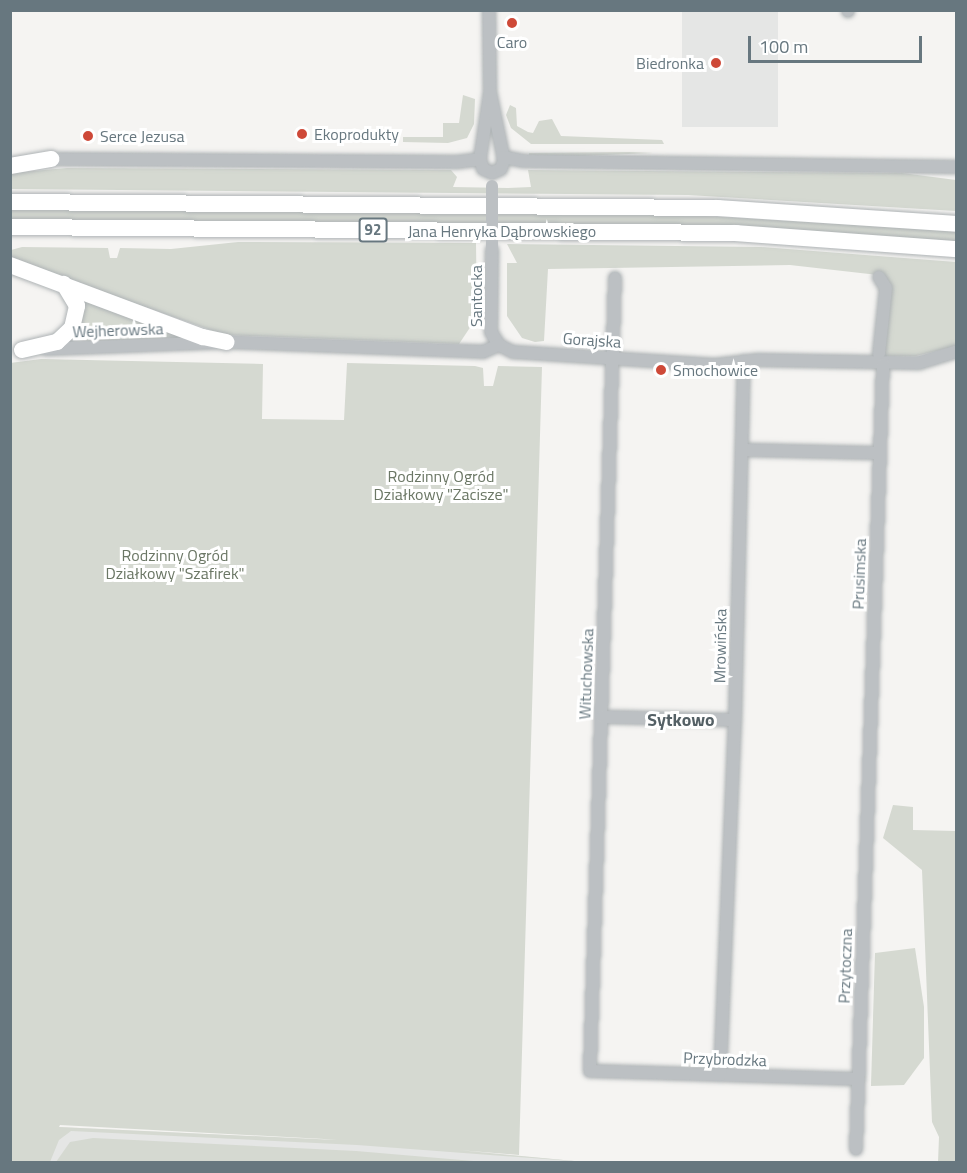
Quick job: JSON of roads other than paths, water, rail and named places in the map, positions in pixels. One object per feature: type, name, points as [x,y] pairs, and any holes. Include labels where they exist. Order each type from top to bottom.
[{"type":"main road","points":[[10,166],[51,159]]},
{"type":"main road","name":"Jana Henryka Dąbrowskiego","points":[[10,202],[718,208],[957,224]]},
{"type":"main road","name":"Jana Henryka Dąbrowskiego","points":[[10,227],[691,232],[957,249]]},
{"type":"main road","points":[[10,265],[203,338],[226,342]]},
{"type":"main road","points":[[16,350],[57,342],[72,328],[77,306],[64,284]]},
{"type":"street","points":[[489,10],[490,92],[481,156],[483,169],[492,173],[502,166],[502,155],[490,92]]},
{"type":"street","points":[[10,159],[445,162],[481,156],[492,148],[502,155],[536,162],[956,167]]},
{"type":"street","name":"Santocka","points":[[492,173],[491,332],[499,345]]},
{"type":"street","name":"Prusimska","points":[[869,785],[881,359],[886,288],[879,277]]},
{"type":"street","name":"Wituchowska","points":[[590,1071],[615,278]]},
{"type":"street","name":"Gorajska","points":[[226,342],[483,352],[499,345],[523,353],[715,365],[744,361],[881,359],[919,363],[957,352]]},
{"type":"street","name":"Wejherowska","points":[[16,350],[226,342]]},
{"type":"street","name":"Mrowińska","points":[[720,1076],[735,720],[744,361]]},
{"type":"street","points":[[742,450],[879,453]]},
{"type":"street","points":[[602,717],[735,720]]},
{"type":"street","name":"Przytoczna","points":[[856,1149],[869,785]]},
{"type":"street","name":"Przybrodzka","points":[[590,1071],[859,1079]]},
{"type":"place","name":"Caro","points":[[512,23]]},
{"type":"place","name":"Biedronka","points":[[716,63]]},
{"type":"place","name":"Ekoprodukty","points":[[302,134]]},
{"type":"place","name":"Serce Jezusa","points":[[88,136]]},
{"type":"place","name":"Smochowice","points":[[661,370]]},
{"type":"district","name":"Sytkowo","points":[[681,720]]},
{"type":"park label","name":"Rodzinny Ogród Działkowy \"Zacisze\"","points":[[441,485]]},
{"type":"park label","name":"Rodzinny Ogród Działkowy \"Szafirek\"","points":[[175,564]]}]
